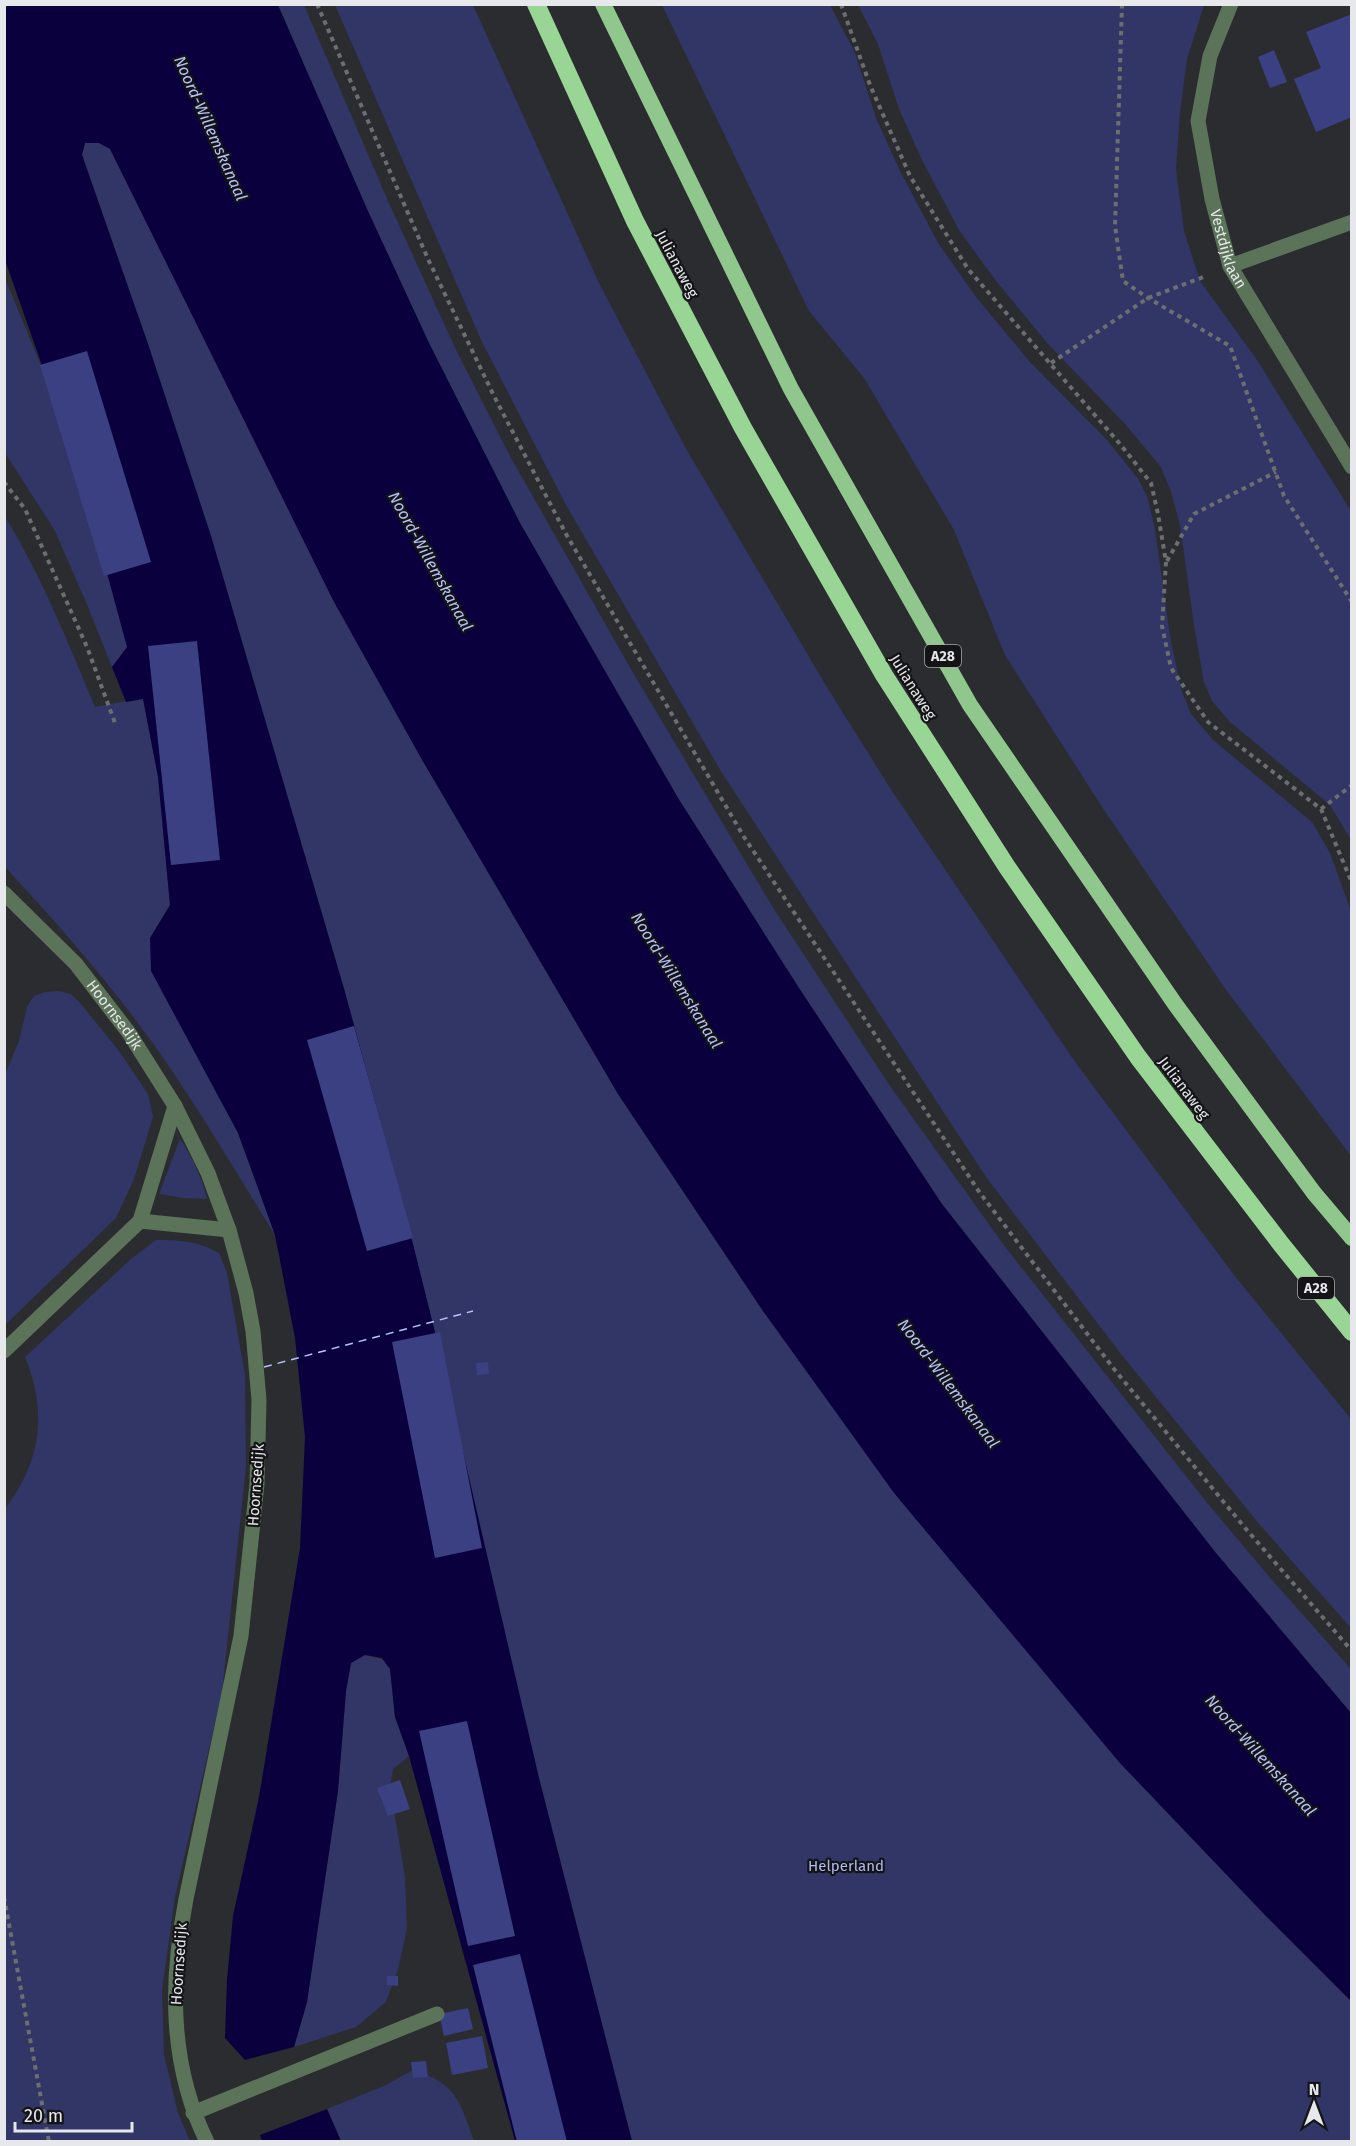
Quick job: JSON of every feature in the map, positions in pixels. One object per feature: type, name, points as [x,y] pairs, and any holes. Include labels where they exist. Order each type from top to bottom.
[{"type":"highway","name":"Julianaweg","points":[[536,4],[635,221],[743,428],[884,675],[1007,867],[1138,1057],[1281,1244],[1352,1332]]},
{"type":"highway","name":"A28","points":[[603,4],[792,389],[970,705],[1175,1004],[1314,1193],[1352,1238]]},
{"type":"street","name":"Vestdijklaan","points":[[1232,4],[1210,56],[1198,121],[1212,199],[1230,266],[1352,467]]},
{"type":"street","points":[[1230,266],[1352,222]]},
{"type":"street","name":"Hoornsedijk","points":[[4,893],[76,964],[129,1033],[175,1106],[208,1173],[229,1230],[246,1293],[253,1331],[260,1430],[257,1484],[241,1636],[178,1937],[175,1976],[175,2014],[184,2080],[193,2114],[207,2142]]},
{"type":"street","points":[[4,1351],[140,1221],[175,1106]]},
{"type":"street","points":[[140,1221],[229,1230]]},
{"type":"street","points":[[193,2114],[437,2014]]},
{"type":"path","points":[[317,4],[428,259],[494,396],[566,534],[744,837],[980,1192],[1114,1369],[1246,1529],[1352,1651]]},
{"type":"path","points":[[841,4],[870,85],[910,176],[968,269],[1051,363],[1151,483],[1166,562],[1162,626],[1170,668],[1208,722],[1321,809],[1352,883]]},
{"type":"path","points":[[1122,4],[1114,226],[1123,281],[1230,346],[1284,495],[1352,602]]},
{"type":"path","points":[[1051,363],[1148,298],[1230,266]]},
{"type":"path","points":[[1166,562],[1194,514],[1276,472]]},
{"type":"path","points":[[4,482],[25,509],[87,647],[115,723]]},
{"type":"path","points":[[1321,809],[1352,784]]},
{"type":"path","points":[[4,1897],[49,2142]]},
{"type":"green space","points":[[278,5],[304,5],[388,201],[457,352],[511,458],[632,671],[772,906],[890,1086],[1006,1248],[1208,1504],[1351,1669],[1351,1713],[1216,1553],[942,1204],[799,988],[678,798],[520,523],[429,343],[367,209]]},
{"type":"green space","points":[[335,5],[473,5],[599,283],[685,447],[828,689],[890,788],[1073,1059],[1234,1275],[1351,1419],[1351,1628],[1260,1525],[1121,1354],[986,1177],[722,773],[566,505],[482,342]]},
{"type":"green space","points":[[662,5],[830,5],[855,53],[876,118],[900,171],[938,243],[976,297],[1030,362],[1107,440],[1139,480],[1148,499],[1155,530],[1170,636],[1181,689],[1191,714],[1213,740],[1312,822],[1330,853],[1351,911],[1351,1156],[1224,987],[1104,810],[1005,655],[954,530],[864,378],[809,311]]},
{"type":"green space","points":[[858,5],[1204,5],[1187,59],[1180,112],[1176,169],[1184,231],[1200,281],[1257,360],[1351,511],[1351,840],[1330,805],[1230,722],[1212,701],[1204,682],[1180,525],[1161,467],[1125,424],[1049,345],[996,281],[959,230],[922,160],[899,109],[878,44]]},
{"type":"green space","name":"Helperland","points":[[85,143],[99,143],[110,149],[333,600],[421,758],[618,1094],[763,1311],[1119,1762],[1265,1915],[1351,2001],[1351,2141],[632,2141],[539,1778],[345,992],[211,536],[82,154]]},
{"type":"green space","points":[[4,276],[47,380],[100,547],[128,648],[112,667],[54,529],[5,453]]},
{"type":"green space","points":[[4,515],[42,585],[95,707],[143,698],[158,777],[170,905],[150,938],[238,1133],[275,1235],[202,1116],[155,1046],[83,954],[5,867]]},
{"type":"green space","points":[[58,991],[71,994],[119,1051],[148,1094],[153,1117],[134,1179],[116,1218],[5,1325],[5,1074],[19,1041],[27,1007],[34,996]]},
{"type":"green space","points":[[180,1139],[196,1168],[207,1199],[159,1194]]},
{"type":"green space","points":[[156,1240],[189,1242],[219,1253],[227,1273],[245,1375],[246,1467],[222,1692],[175,1897],[162,1991],[164,2055],[178,2113],[190,2141],[5,2141],[4,1510],[26,1474],[37,1436],[37,1398],[25,1357],[131,1259]]},
{"type":"green space","points":[[365,1655],[382,1659],[390,1669],[395,1717],[409,1756],[393,1769],[390,1786],[405,1877],[407,1929],[398,1969],[386,2002],[356,2027],[294,2047],[307,2002],[338,1791],[346,1691],[351,1662]]},
{"type":"green space","points":[[411,2071],[437,2080],[454,2095],[465,2115],[474,2141],[341,2141],[327,2109],[384,2086]]},
{"type":"water","name":"Noord-Willemskanaal","points":[[4,5],[278,5],[367,209],[429,343],[520,523],[678,798],[799,988],[942,1204],[1216,1553],[1351,1713],[1351,2001],[1265,1915],[1119,1762],[894,1493],[763,1311],[618,1094],[421,758],[333,600],[110,149],[99,143],[85,143],[82,155],[148,344],[211,536],[345,992],[436,1336],[539,1778],[632,2141],[515,2141],[409,1756],[395,1717],[390,1669],[382,1658],[365,1655],[351,1663],[346,1691],[338,1791],[307,2002],[294,2047],[245,2060],[225,2038],[233,1916],[259,1797],[300,1548],[305,1437],[295,1338],[275,1235],[238,1133],[151,971],[150,938],[170,905],[158,777],[143,699],[126,702],[112,667],[127,647],[100,547],[47,380],[5,260]]},
{"type":"water","points":[[327,2109],[341,2141],[262,2141],[260,2135]]},
{"type":"building","points":[[1352,14],[1352,117],[1316,132],[1294,79],[1321,68],[1306,32]]},
{"type":"building","points":[[1274,50],[1287,82],[1270,88],[1258,57]]},
{"type":"building","points":[[87,351],[151,562],[104,576],[40,365]]},
{"type":"building","points":[[197,641],[220,860],[171,865],[148,646]]},
{"type":"building","points":[[354,1026],[413,1238],[367,1251],[307,1040]]},
{"type":"building","points":[[440,1332],[482,1548],[435,1558],[392,1342]]},
{"type":"building","points":[[488,1362],[489,1374],[477,1375],[476,1363]]},
{"type":"building","points":[[467,1721],[515,1936],[468,1946],[419,1731]]},
{"type":"building","points":[[400,1780],[410,1809],[388,1816],[377,1788]]},
{"type":"building","points":[[520,1954],[567,2142],[517,2142],[473,1965]]},
{"type":"building","points":[[387,1976],[398,1976],[398,1986],[387,1985]]},
{"type":"building","points":[[468,2008],[473,2029],[444,2036],[439,2014]]},
{"type":"building","points":[[482,2036],[488,2068],[452,2075],[446,2043]]},
{"type":"building","points":[[426,2061],[428,2077],[413,2078],[411,2062]]},
{"type":"ferry route","points":[[264,1367],[473,1311]]}]
